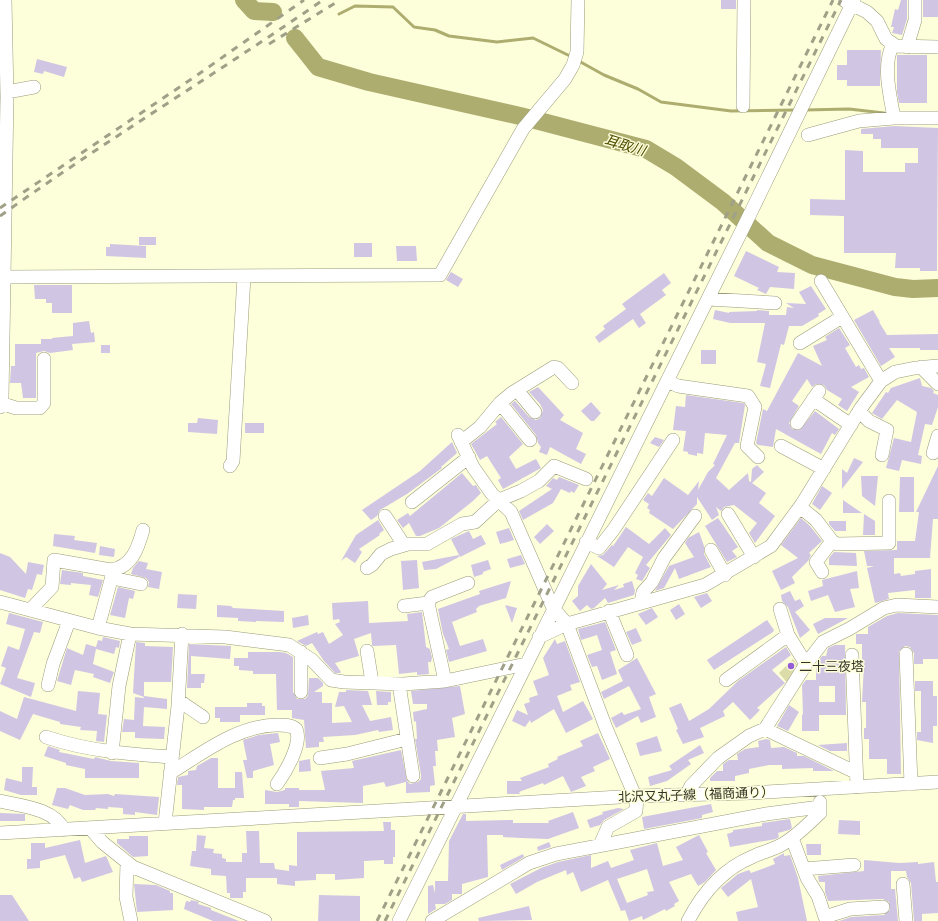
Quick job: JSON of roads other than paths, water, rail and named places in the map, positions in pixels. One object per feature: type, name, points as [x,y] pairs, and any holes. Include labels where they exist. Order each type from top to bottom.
[{"type":"street","points":[[5,0],[3,18],[7,94],[2,190],[4,277],[0,404],[16,408],[40,408],[44,403],[44,359]]},
{"type":"street","points":[[4,277],[440,275],[523,129],[565,79],[577,52],[578,0]]},
{"type":"street","points":[[743,106],[744,0]]},
{"type":"street","points":[[907,46],[915,20],[915,0]]},
{"type":"street","points":[[399,921],[538,637],[708,299],[850,2],[867,12],[878,21],[886,39],[896,46],[938,47]]},
{"type":"street","points":[[893,44],[888,52],[889,88],[894,115]]},
{"type":"street","points":[[7,94],[34,87]]},
{"type":"street","points":[[808,135],[859,121],[894,115],[938,118]]},
{"type":"street","points":[[230,466],[233,461],[244,277]]},
{"type":"street","points":[[821,281],[881,381]]},
{"type":"street","points":[[708,299],[775,303]]},
{"type":"street","points":[[800,343],[842,317]]},
{"type":"street","points":[[538,637],[567,624],[705,585],[725,575],[771,546],[800,507],[859,411],[881,381],[895,372],[921,367],[938,366]]},
{"type":"street","points":[[572,383],[558,368],[554,367],[517,390],[500,403],[480,427],[459,438],[492,494],[511,512],[553,608],[567,624],[606,728],[636,796],[636,811],[608,827],[600,845]]},
{"type":"street","points":[[921,367],[938,384]]},
{"type":"street","points":[[667,381],[678,386],[748,396],[755,407],[747,446],[758,457]]},
{"type":"street","points":[[517,390],[535,412]]},
{"type":"street","points":[[798,423],[816,395],[851,425]]},
{"type":"street","points":[[500,403],[530,440]]},
{"type":"street","points":[[859,411],[869,421],[887,430],[882,455]]},
{"type":"street","points":[[933,453],[938,436]]},
{"type":"street","points":[[586,542],[599,548],[614,529],[673,440]]},
{"type":"street","points":[[781,446],[824,469]]},
{"type":"street","points":[[412,502],[469,457]]},
{"type":"street","points":[[367,568],[372,565],[381,554],[392,548],[404,545],[427,544],[462,524],[475,522],[499,500],[521,492],[539,481],[554,466],[586,479]]},
{"type":"street","points":[[800,507],[816,520],[832,541],[837,544],[889,543],[889,501]]},
{"type":"street","points":[[728,514],[754,557]]},
{"type":"street","points":[[385,516],[404,545]]},
{"type":"street","points":[[641,602],[643,592],[652,582],[664,558],[694,516]]},
{"type":"street","points":[[98,628],[111,574],[133,557],[143,530]]},
{"type":"street","points":[[822,572],[816,562],[832,541]]},
{"type":"street","points":[[711,550],[725,575]]},
{"type":"street","points":[[31,609],[52,587],[54,560],[111,574],[141,584]]},
{"type":"street","points":[[445,681],[428,603],[432,597],[468,583]]},
{"type":"street","points":[[0,602],[31,609],[69,621],[130,634],[182,634],[289,645],[312,660],[331,680],[344,682],[399,684],[445,681],[526,664]]},
{"type":"street","points":[[404,606],[428,603]]},
{"type":"street","points":[[687,794],[691,786],[718,758],[749,736],[765,729],[806,664],[822,642],[884,608],[897,604],[938,607]]},
{"type":"street","points":[[780,609],[788,635],[806,664]]},
{"type":"street","points":[[609,612],[627,655]]},
{"type":"street","points":[[48,685],[53,664],[69,621]]},
{"type":"street","points":[[112,753],[119,686],[130,634]]},
{"type":"street","points":[[165,823],[178,700],[182,634]]},
{"type":"street","points":[[726,680],[788,635]]},
{"type":"street","points":[[367,651],[372,682]]},
{"type":"street","points":[[301,652],[301,692]]},
{"type":"street","points":[[906,654],[911,784]]},
{"type":"street","points":[[852,655],[856,787]]},
{"type":"street","points":[[399,684],[413,776]]},
{"type":"street","points":[[178,700],[203,717]]},
{"type":"street","points":[[170,774],[238,734],[257,727],[287,725],[296,729],[298,737],[288,770],[277,784]]},
{"type":"street","points":[[765,729],[855,772]]},
{"type":"street","points":[[46,737],[68,745],[112,753],[172,757]]},
{"type":"street","points":[[320,758],[347,754],[407,739]]},
{"type":"street","name":"北沢又丸子線（福商通り）","points":[[0,833],[636,796],[750,793],[938,782]]},
{"type":"street","points":[[688,921],[708,891],[729,870],[751,857],[782,845],[820,813],[821,789]]},
{"type":"street","points":[[0,801],[50,814],[58,819],[64,830]]},
{"type":"street","points":[[432,921],[529,863],[556,854],[766,814],[820,807]]},
{"type":"street","points":[[90,828],[102,842],[133,867],[265,921]]},
{"type":"street","points":[[792,838],[807,878],[818,896],[825,917],[850,909],[883,907]]},
{"type":"street","points":[[127,862],[126,897],[131,921]]},
{"type":"street","points":[[804,868],[854,865]]},
{"type":"street","points":[[903,884],[906,921]]},
{"type":"waterway","name":"耳取川","points":[[244,0],[254,11],[273,12]]},
{"type":"waterway","points":[[339,14],[355,6],[393,7],[414,27],[435,30],[449,36],[497,42],[533,38],[572,57]]},
{"type":"waterway","name":"耳取川","points":[[295,38],[318,67],[369,82],[520,116],[646,149],[676,167],[723,202],[768,243],[812,265],[895,287],[913,289],[938,288]]},
{"type":"waterway","points":[[577,60],[604,75],[638,89],[661,102],[731,111],[797,110]]},
{"type":"waterway","points":[[804,110],[849,109],[884,113]]},
{"type":"railway","points":[[0,208],[193,78],[304,0]]},
{"type":"railway","points":[[0,216],[80,161],[323,0]]},
{"type":"railway","points":[[269,44],[340,0]]},
{"type":"railway","points":[[377,921],[833,0]]},
{"type":"railway","points":[[385,921],[841,0]]},
{"type":"place","name":"二十三夜塔","points":[[791,666]]}]
